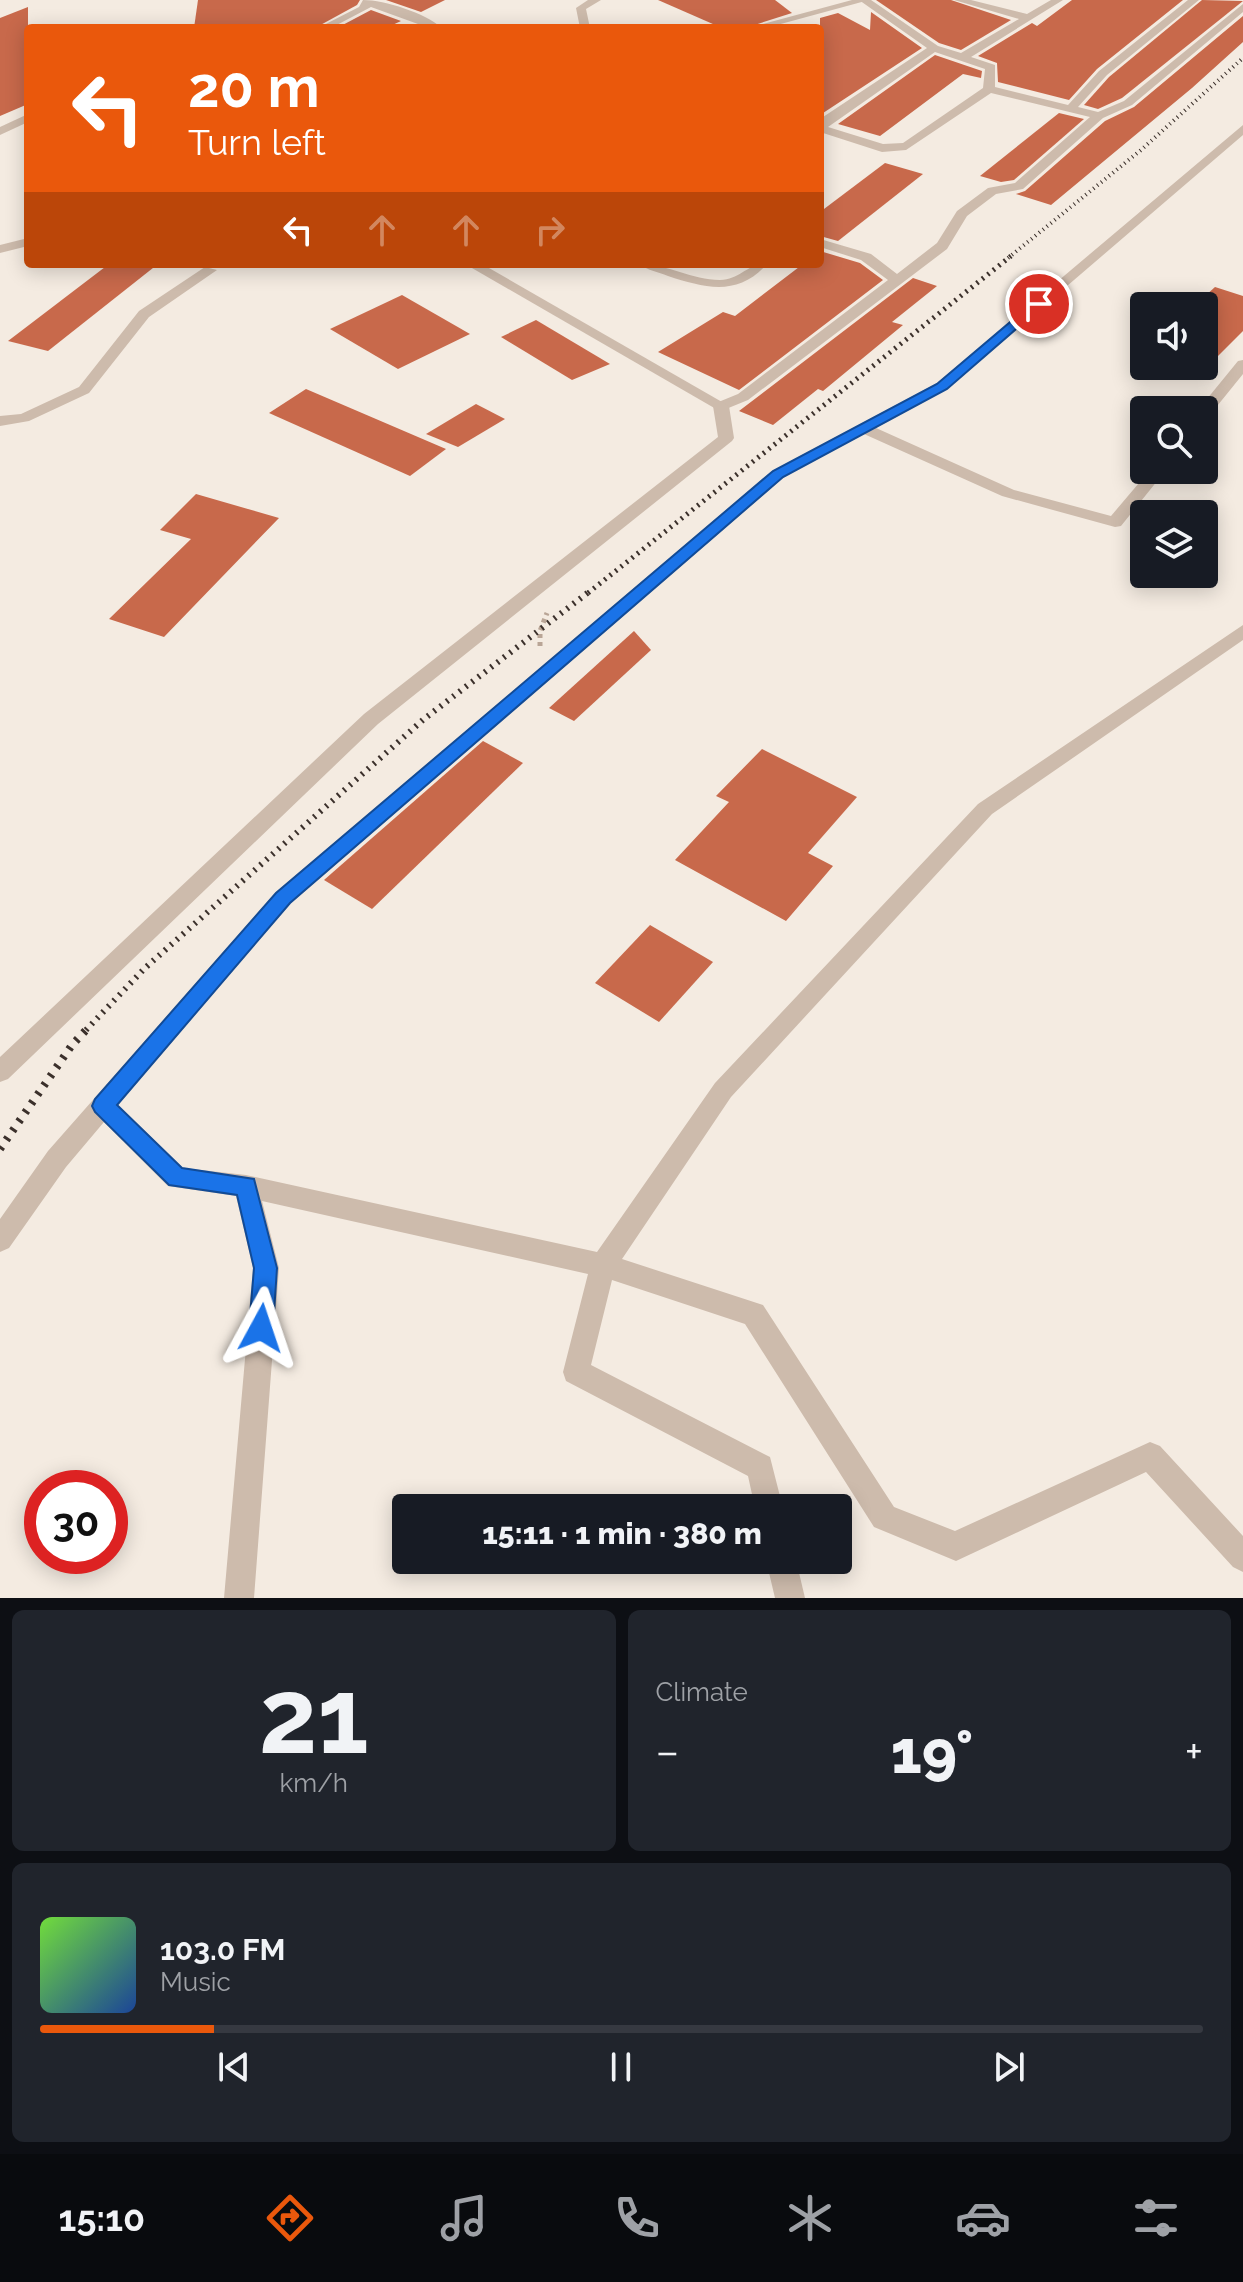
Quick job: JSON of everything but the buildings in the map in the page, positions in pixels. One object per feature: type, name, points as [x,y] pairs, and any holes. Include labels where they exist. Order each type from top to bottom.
[{"type":"street","points":[[584,24],[581,8],[596,0]]},
{"type":"street","points":[[766,24],[840,2],[864,0],[934,48],[991,67],[989,89]]},
{"type":"street","points":[[959,0],[1028,18]]},
{"type":"street","points":[[963,57],[1058,0]]},
{"type":"street","points":[[1070,109],[1103,73],[1194,0]]},
{"type":"street","points":[[331,24],[363,9],[369,2],[430,24]]},
{"type":"street","points":[[721,406],[743,397],[898,281],[942,246],[962,214],[992,191],[1019,186],[1099,116],[1128,103],[1243,7]]},
{"type":"street","points":[[415,24],[423,20]]},
{"type":"street","points":[[824,122],[934,48]]},
{"type":"street","points":[[825,136],[882,148],[906,146],[989,89],[1099,116]]},
{"type":"street","points":[[0,131],[24,120]]},
{"type":"street","points":[[0,1240],[57,1159],[283,898],[778,474],[942,386],[1243,129]]},
{"type":"street","points":[[0,249],[24,243]]},
{"type":"street","points":[[824,244],[866,257],[898,281]]},
{"type":"street","points":[[479,268],[721,406]]},
{"type":"street","points":[[660,268],[715,284],[730,284],[741,280],[755,268]]},
{"type":"street","points":[[0,421],[24,418],[84,390],[144,314],[210,270]]},
{"type":"street","points":[[1218,396],[1243,364]]},
{"type":"street","points":[[0,1072],[371,719],[726,438],[721,406]]},
{"type":"street","points":[[863,428],[1008,493],[1115,522],[1146,484]]},
{"type":"street","points":[[766,1494],[760,1467],[576,1372],[603,1265],[723,1090],[985,809],[1243,631]]},
{"type":"street","points":[[103,1106],[177,1178],[246,1186],[603,1265],[754,1314],[884,1517],[956,1546],[1150,1456],[1243,1557]]},
{"type":"street","points":[[239,1598],[266,1268],[246,1186]]},
{"type":"street","points":[[784,1574],[790,1598]]},
{"type":"path","points":[[541,679],[540,631],[562,568]]},
{"type":"railway","points":[[1008,258],[1141,150],[1243,58]]},
{"type":"railway","points":[[588,593],[1011,256]]},
{"type":"railway","points":[[86,1030],[145,968],[424,719],[590,591]]},
{"type":"railway","points":[[0,1149],[72,1045],[88,1028]]},
{"type":"route","points":[[261,1328],[266,1268],[246,1186],[177,1178],[103,1106],[283,898],[778,474],[942,386],[1039,304]]}]
